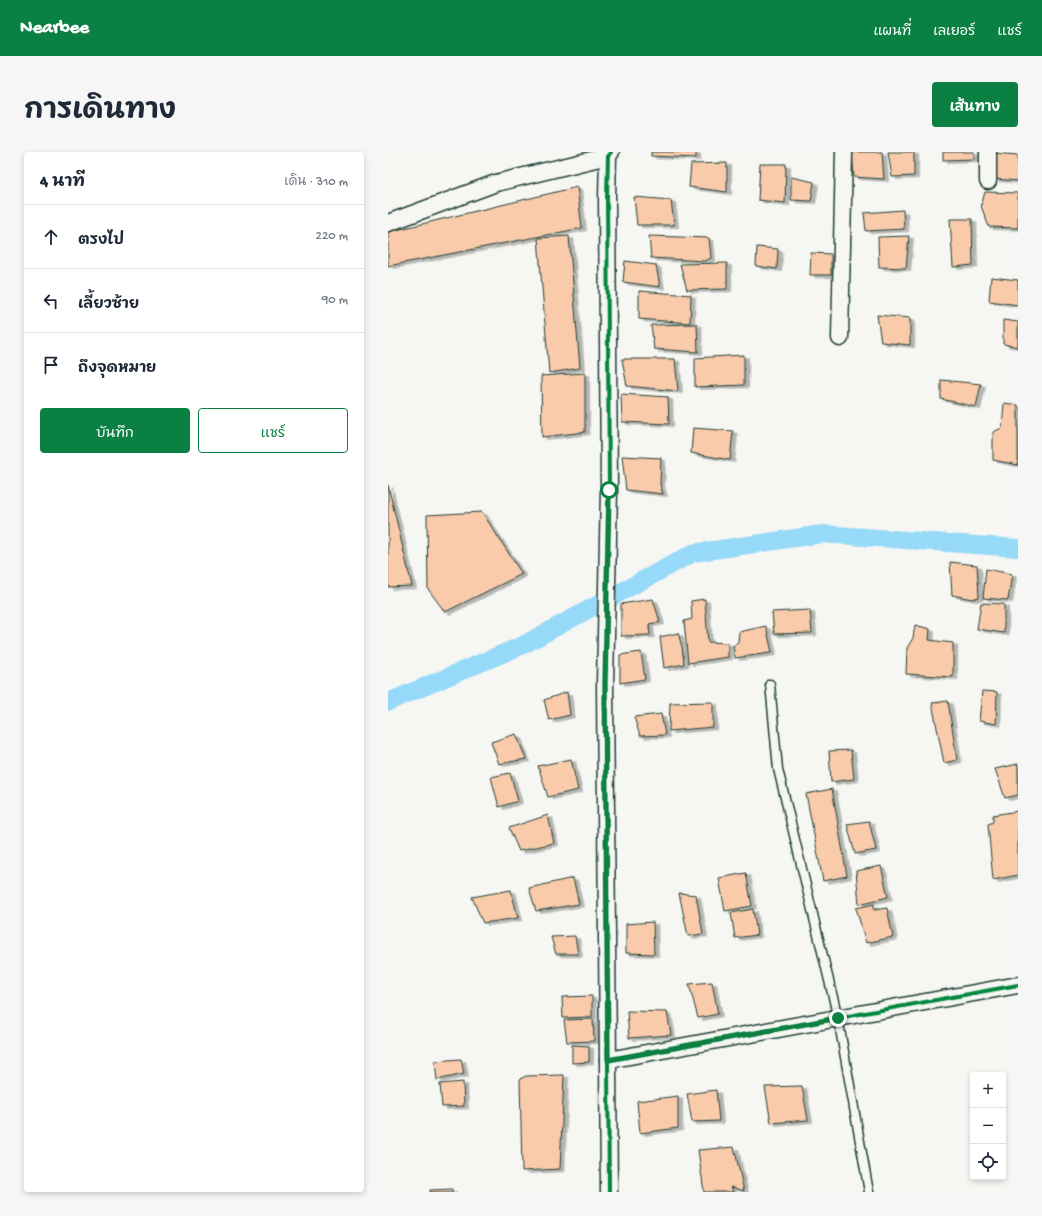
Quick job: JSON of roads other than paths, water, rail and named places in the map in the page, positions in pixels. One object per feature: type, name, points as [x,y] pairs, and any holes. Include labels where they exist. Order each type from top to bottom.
[{"type":"street","points":[[840,338],[844,152]]},
{"type":"street","points":[[988,152],[988,181]]},
{"type":"street","points":[[388,224],[496,183],[609,153],[609,490],[605,684],[609,1192]]},
{"type":"street","points":[[608,1060],[1018,985]]},
{"type":"lane","points":[[770,684],[778,769],[838,1018],[869,1192]]},
{"type":"waterway","points":[[388,702],[523,645],[693,553],[822,534],[1018,548]]}]
